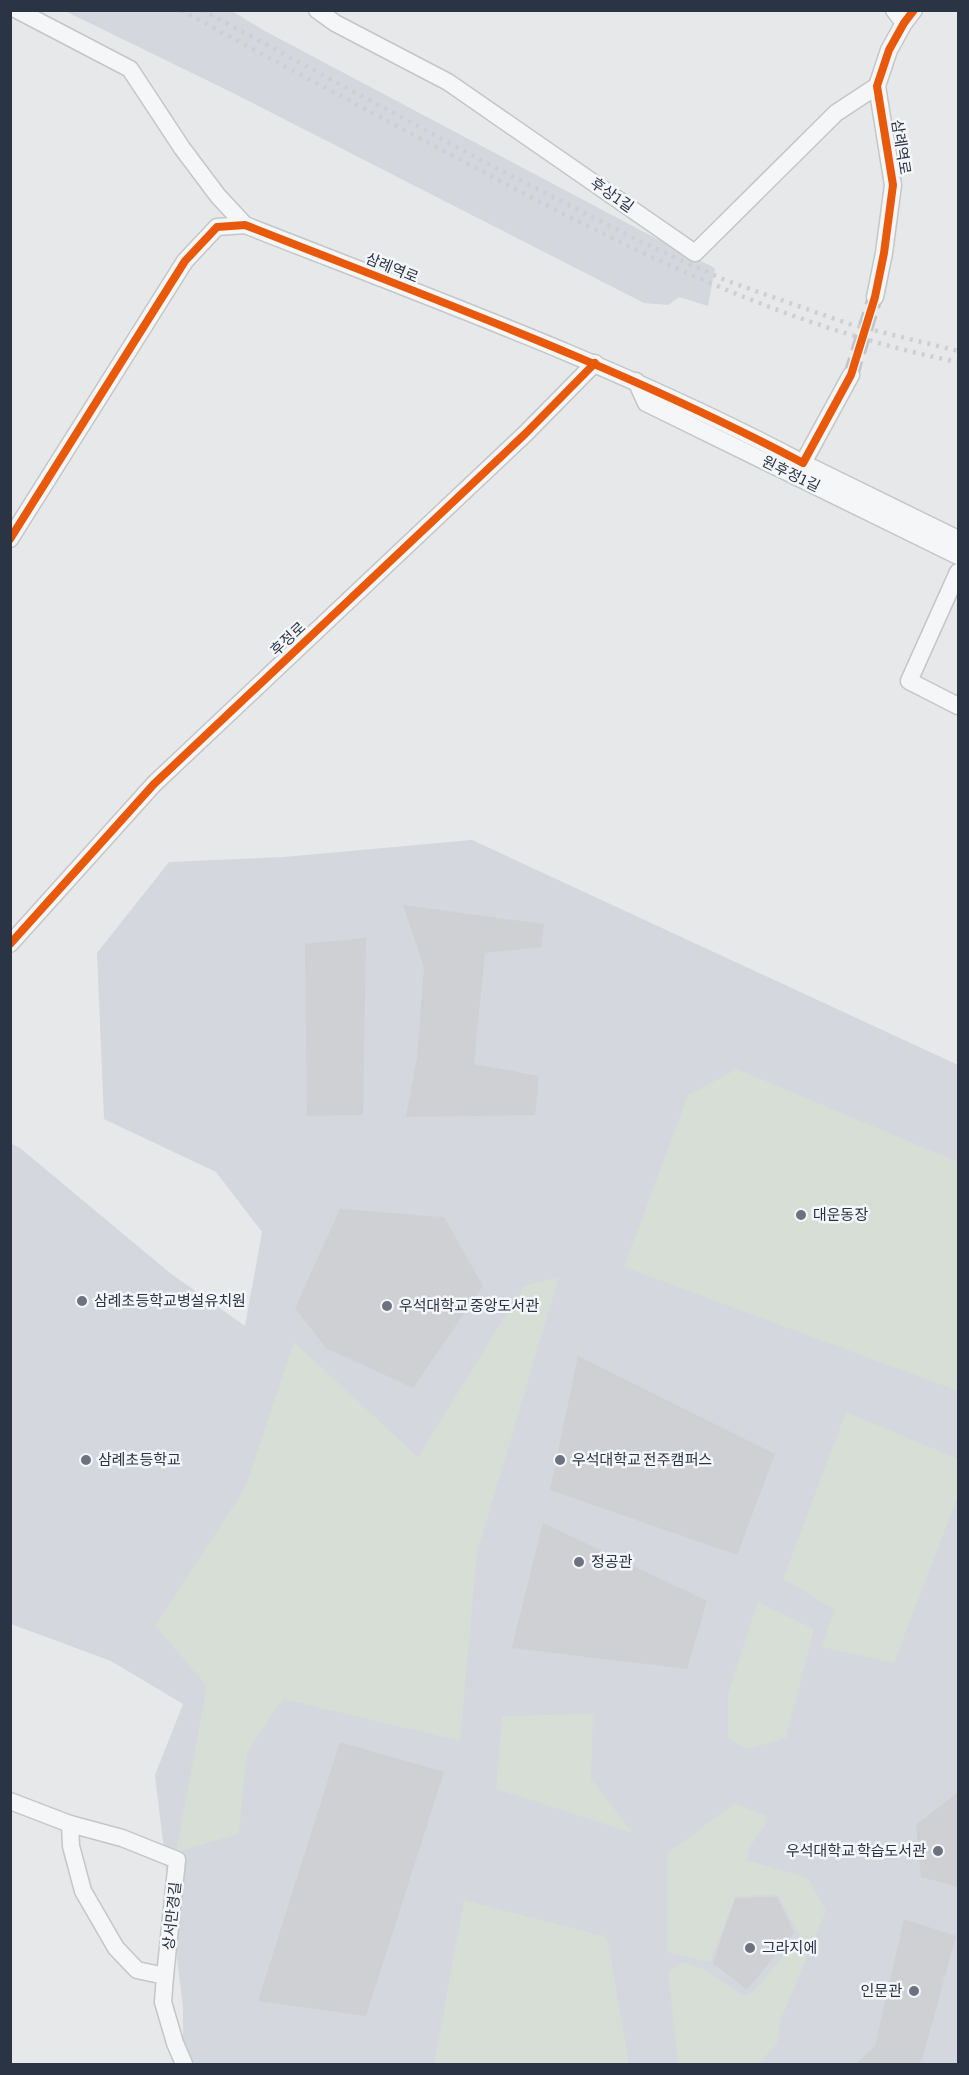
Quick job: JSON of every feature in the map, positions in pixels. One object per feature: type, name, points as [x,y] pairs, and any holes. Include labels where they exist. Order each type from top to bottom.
[{"type":"street","name":"삼례역로","points":[[17,10],[130,69],[218,196],[245,225],[636,381],[958,539]]},
{"type":"street","name":"후상1길","points":[[317,10],[335,23],[448,82],[695,253],[836,113],[877,86]]},
{"type":"street","name":"삼례역로","points":[[875,297],[884,253],[893,185],[877,86],[904,15]]},
{"type":"street","name":"삼례역로","points":[[10,539],[185,261],[217,227],[245,225]]},
{"type":"street","name":"후정로","points":[[10,944],[154,784],[525,434],[595,363]]},
{"type":"street","points":[[803,463],[851,375]]},
{"type":"street","name":"원후정1길","points":[[636,381],[646,403],[958,556]]},
{"type":"street","points":[[958,572],[909,681],[958,706]]},
{"type":"street","name":"상서만경길","points":[[10,1801],[70,1824],[122,1838],[177,1860],[163,2002],[184,2064]]},
{"type":"street","points":[[70,1824],[71,1846],[83,1891],[116,1948],[137,1970],[165,1976]]},
{"type":"shaded area","points":[[65,11],[232,11],[263,30],[715,268],[708,306],[679,297],[668,305],[644,303],[237,95]]},
{"type":"shaded area","name":"우석대학교 전주캠퍼스","points":[[472,840],[958,1065],[958,2064],[183,2064],[183,2008],[155,1775],[183,1704],[111,1661],[11,1624],[10,1143],[20,1148],[170,1273],[245,1326],[262,1232],[216,1172],[104,1119],[97,953],[169,862],[284,857]]},
{"type":"shaded area","name":"대운동장","points":[[737,1069],[958,1162],[958,1391],[624,1267],[688,1095]]},
{"type":"shaded area","points":[[559,1277],[477,1553],[460,1741],[283,1699],[247,1753],[239,1834],[176,1852],[207,1686],[155,1626],[245,1488],[294,1342],[418,1457],[524,1286]]},
{"type":"shaded area","points":[[846,1412],[958,1459],[958,1496],[894,1663],[822,1647],[834,1609],[783,1579]]},
{"type":"shaded area","points":[[758,1602],[814,1629],[786,1738],[748,1749],[728,1738],[728,1693]]},
{"type":"shaded area","points":[[593,1714],[591,1779],[633,1833],[496,1789],[502,1716]]},
{"type":"shaded area","points":[[735,1803],[764,1815],[768,1821],[751,1845],[747,1860],[808,1878],[826,1911],[781,2019],[777,2044],[758,2064],[678,2064],[668,1972],[682,1962],[708,1971],[743,1996],[753,1992],[800,1936],[778,1895],[736,1896],[710,1962],[667,1952],[667,1854]]},
{"type":"shaded area","points":[[464,1900],[607,1937],[629,2064],[434,2064]]},
{"type":"building","points":[[403,905],[544,924],[541,947],[485,953],[474,1064],[539,1076],[535,1115],[406,1117],[417,1057],[424,967]]},
{"type":"building","points":[[366,938],[363,1115],[307,1116],[305,944]]},
{"type":"building","points":[[340,1209],[444,1217],[483,1286],[413,1388],[326,1348],[295,1308]]},
{"type":"building","points":[[578,1356],[775,1454],[737,1555],[550,1490]]},
{"type":"building","name":"정공관","points":[[543,1523],[707,1601],[687,1669],[512,1648]]},
{"type":"building","points":[[340,1742],[444,1772],[366,2016],[258,2001]]},
{"type":"building","name":"우석대학교 학습도서관","points":[[958,1792],[958,1887],[921,1877],[916,1825]]},
{"type":"building","name":"그라지에","points":[[777,1897],[794,1932],[747,1990],[713,1963],[735,1898]]},
{"type":"building","name":"인문관","points":[[904,1919],[956,1936],[922,2060],[918,2064],[856,2064],[875,2046]]},
{"type":"tunnel","points":[[851,375],[875,297]]},
{"type":"railway","points":[[181,10],[514,188],[698,278],[825,327],[958,362]]},
{"type":"railway","points":[[202,10],[494,167],[643,243],[725,280],[849,324],[958,351]]},
{"type":"cycle path","points":[[10,539],[185,261],[217,227],[245,225],[527,336],[667,396],[803,463],[851,375],[875,297],[884,253],[893,185],[877,86],[889,50],[914,10]]},
{"type":"cycle path","points":[[10,944],[154,784],[525,434],[595,363]]},
{"type":"place","name":"대운동장","points":[[801,1215]]},
{"type":"place","name":"삼례초등학교병설유치원","points":[[82,1301]]},
{"type":"place","name":"우석대학교 중앙도서관","points":[[387,1306]]},
{"type":"place","name":"삼례초등학교","points":[[86,1460]]},
{"type":"place","name":"우석대학교 전주캠퍼스","points":[[560,1460]]},
{"type":"place","name":"정공관","points":[[579,1562]]},
{"type":"place","name":"우석대학교 학습도서관","points":[[938,1851]]},
{"type":"place","name":"그라지에","points":[[750,1948]]},
{"type":"place","name":"인문관","points":[[914,1991]]}]
